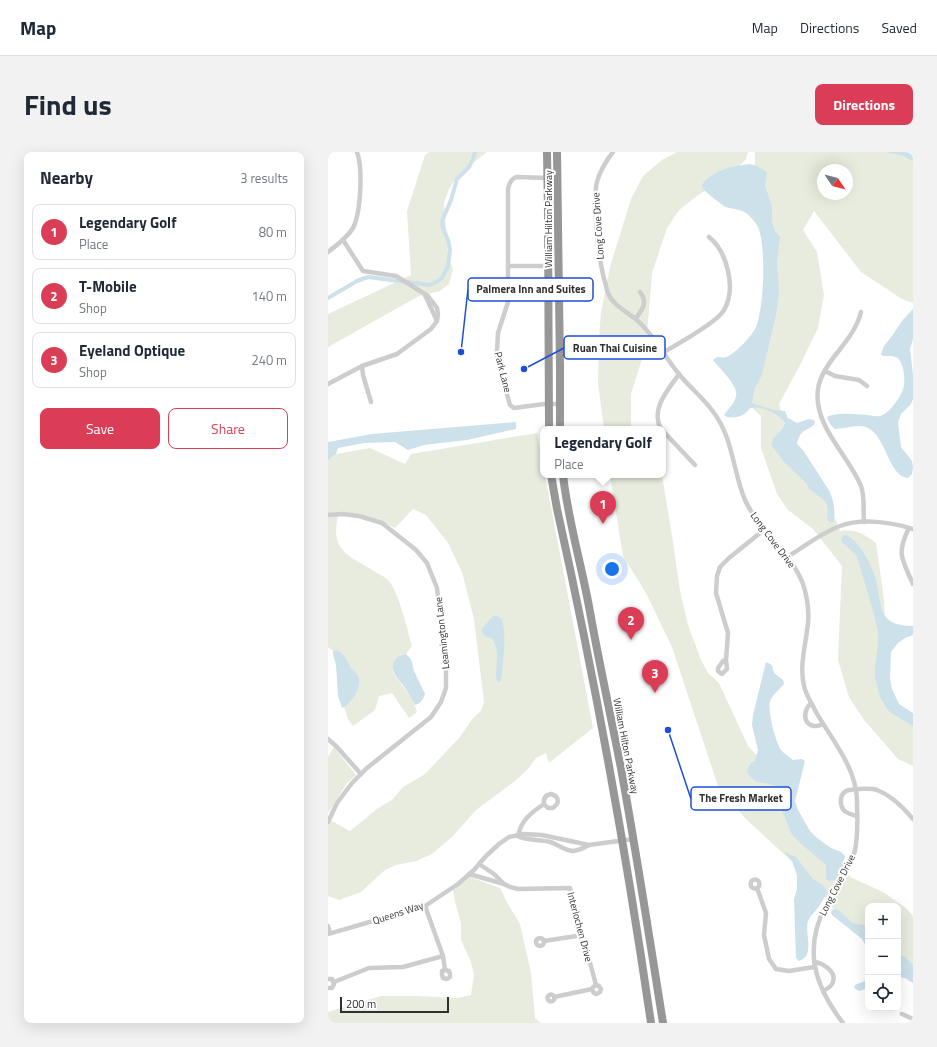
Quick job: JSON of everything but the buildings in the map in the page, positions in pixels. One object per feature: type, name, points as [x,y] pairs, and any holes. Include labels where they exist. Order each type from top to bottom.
[{"type":"highway","name":"William Hilton Parkway","points":[[547,152],[549,426]]},
{"type":"highway","name":"William Hilton Parkway","points":[[557,152],[559,426]]},
{"type":"highway","points":[[548,266],[556,271],[559,299]]},
{"type":"highway","points":[[548,404],[556,409],[559,426]]},
{"type":"highway","name":"William Hilton Parkway","points":[[553,478],[606,752],[637,925],[651,1023]]},
{"type":"highway","name":"William Hilton Parkway","points":[[563,478],[571,525],[620,763],[662,1023]]},
{"type":"highway","points":[[564,543],[581,590],[586,593]]},
{"type":"street","points":[[328,252],[344,240],[353,228],[358,209],[361,172],[357,152]]},
{"type":"street","name":"Long Cove Drive","points":[[613,152],[602,168],[596,186],[595,211],[598,254],[608,293],[619,307],[636,318],[664,352],[679,374],[714,412],[721,422],[744,498],[751,512],[787,557],[803,584],[807,601],[808,621],[802,662],[805,688],[811,703],[841,752],[852,776],[856,790],[857,833],[855,851],[848,868],[826,906],[818,924],[814,944],[814,967],[818,980],[830,1004],[843,1023]]},
{"type":"street","name":"Park Lane","points":[[548,178],[516,176],[509,184],[508,302],[498,334],[497,359],[510,405],[514,408],[560,404]]},
{"type":"street","points":[[664,352],[687,339],[721,315],[727,304],[730,292],[726,262],[719,248],[709,237]]},
{"type":"street","points":[[328,384],[362,366],[397,354],[431,329],[437,321],[438,314],[437,308],[428,296],[396,276],[363,271],[344,240]]},
{"type":"street","points":[[508,266],[548,266]]},
{"type":"street","points":[[636,318],[644,306],[645,301],[640,292]]},
{"type":"street","points":[[861,312],[852,334],[825,371],[818,388],[818,399],[820,412],[825,425],[862,488],[864,522]]},
{"type":"street","points":[[362,366],[363,375],[371,402]]},
{"type":"street","points":[[356,369],[363,375]]},
{"type":"street","points":[[825,371],[835,376],[859,380],[867,386]]},
{"type":"street","points":[[660,426],[658,420],[660,404],[679,374]]},
{"type":"street","points":[[666,435],[686,458],[695,465]]},
{"type":"street","name":"Leamington Lane","points":[[328,515],[343,514],[359,516],[382,523],[416,550],[427,563],[437,588],[446,664],[446,688],[441,702],[431,717],[352,783],[337,803],[328,822]]},
{"type":"street","points":[[787,557],[841,526],[864,522],[881,522],[911,528],[902,543],[901,557],[913,584]]},
{"type":"street","points":[[726,660],[728,634],[716,593],[717,576],[720,568],[729,558],[765,529]]},
{"type":"street","points":[[811,703],[804,716],[806,721],[810,725],[815,726],[823,724]]},
{"type":"street","points":[[328,739],[361,774]]},
{"type":"street","points":[[857,816],[851,815],[845,811],[841,804],[842,794],[846,791],[868,789],[876,790],[886,795],[913,819]]},
{"type":"street","points":[[518,836],[519,828],[525,820],[544,804]]},
{"type":"street","name":"Queens Way","points":[[329,933],[425,906],[441,896],[469,874],[499,844],[510,837],[523,834],[542,834],[588,845],[633,839]]},
{"type":"street","name":"Queens Way","points":[[518,836],[522,838],[551,842],[561,848],[574,851],[588,845]]},
{"type":"street","name":"Interlochen Drive","points":[[479,864],[494,874],[504,884]]},
{"type":"street","name":"Interlochen Drive","points":[[469,874],[518,889],[570,888],[583,935],[594,987],[554,997]]},
{"type":"street","points":[[757,888],[766,913],[764,935],[769,959],[776,969],[788,971],[814,967]]},
{"type":"street","points":[[425,906],[443,956],[446,970]]},
{"type":"street","points":[[328,926],[329,933]]},
{"type":"street","points":[[544,941],[583,935]]},
{"type":"street","points":[[328,988],[332,988],[334,982],[369,968],[403,967],[443,956]]},
{"type":"street","points":[[814,962],[824,965],[832,973],[832,984],[823,991]]},
{"type":"street","points":[[328,979],[332,979],[334,982]]},
{"type":"street","points":[[902,1014],[913,1019]]},
{"type":"shaded area","points":[[429,152],[487,152],[458,175],[449,189],[444,203],[448,254],[453,270],[449,284],[440,291],[419,296],[328,347],[328,314],[411,275],[407,211],[425,155]]},
{"type":"shaded area","points":[[677,152],[748,152],[746,159],[733,173],[697,196],[679,210],[667,228],[652,273],[646,346],[631,394],[631,426],[604,426],[598,383],[599,338],[601,312],[610,267],[631,199],[643,176],[662,160]]},
{"type":"shaded area","points":[[755,152],[903,152],[913,156],[913,303],[902,299],[861,272],[814,211],[803,230],[817,252],[824,295],[818,328],[779,404],[788,436],[826,496],[840,531],[860,533],[876,543],[884,600],[891,704],[913,721],[913,766],[898,759],[864,720],[849,697],[838,660],[842,566],[813,529],[788,510],[777,494],[761,448],[761,416],[746,402],[771,283],[755,189]]},
{"type":"shaded area","points":[[537,433],[540,450],[540,478],[546,478],[593,728],[549,763],[546,753],[536,758],[527,770],[515,781],[476,810],[453,836],[432,854],[416,861],[396,865],[385,870],[361,892],[339,900],[328,896],[328,819],[350,831],[377,809],[392,800],[403,787],[425,774],[460,737],[473,718],[481,711],[484,702],[474,619],[462,572],[448,543],[426,515],[413,509],[395,528],[368,517],[339,512],[336,526],[336,536],[339,545],[350,557],[383,576],[392,585],[399,601],[412,646],[406,654],[400,655],[393,672],[410,696],[417,712],[409,718],[392,693],[379,696],[375,710],[353,726],[348,719],[344,707],[352,698],[359,685],[353,670],[347,662],[336,650],[333,651],[328,647],[328,460],[336,454],[370,448],[405,464],[411,454]]},
{"type":"shaded area","points":[[610,478],[662,478],[680,591],[688,625],[701,660],[708,673],[719,683],[748,746],[767,766],[787,803],[822,853],[852,878],[883,892],[899,903],[865,903],[865,938],[838,916],[821,892],[801,870],[745,818],[718,786],[672,647],[646,593],[623,556]]},
{"type":"shaded area","points":[[334,747],[356,775],[347,783],[328,813],[328,757]]},
{"type":"shaded area","points":[[470,877],[500,888],[520,924],[531,973],[535,1018],[541,1023],[328,1023],[328,1012],[381,996],[457,998],[471,995],[474,975],[471,962],[461,940],[461,923],[453,889]]},
{"type":"shaded area","points":[[901,905],[913,916],[913,981],[901,972]]},
{"type":"water","points":[[886,152],[913,152],[913,161],[901,155]]},
{"type":"water","points":[[750,164],[767,172],[765,186],[772,206],[772,222],[775,231],[780,237],[777,262],[779,293],[776,315],[761,377],[755,388],[752,403],[773,410],[785,411],[788,418],[797,423],[809,419],[814,420],[815,423],[803,432],[797,444],[803,450],[830,492],[834,507],[833,523],[828,521],[827,504],[824,500],[809,489],[806,483],[784,462],[772,446],[773,439],[784,426],[785,423],[782,420],[765,409],[755,407],[750,408],[743,415],[737,417],[727,417],[724,415],[736,396],[735,387],[713,360],[717,357],[726,357],[734,353],[756,327],[761,306],[763,276],[762,246],[757,225],[752,218],[742,211],[724,206],[705,191],[702,185],[717,172]]},
{"type":"water","points":[[913,309],[913,339],[910,349],[913,375],[913,399],[911,404],[901,414],[898,422],[901,447],[912,461],[912,474],[908,478],[901,476],[896,471],[891,464],[879,438],[873,431],[862,426],[835,429],[830,424],[827,417],[835,414],[880,416],[884,415],[895,404],[904,385],[903,368],[898,358],[883,356],[881,354],[884,346],[902,321]]},
{"type":"water","points":[[516,422],[516,429],[467,440],[424,445],[408,450],[395,442],[364,443],[338,448],[336,454],[328,460],[328,442],[372,434]]},
{"type":"water","points":[[844,535],[856,542],[869,561],[876,580],[883,613],[893,622],[901,625],[913,626],[913,635],[898,643],[891,652],[890,679],[892,689],[899,704],[913,713],[913,726],[891,713],[880,697],[875,678],[878,632],[875,618],[857,556],[842,542],[841,539]]},
{"type":"water","points":[[493,616],[497,616],[502,619],[504,635],[501,681],[497,682],[496,648],[491,638],[485,636],[481,630]]},
{"type":"water","points":[[336,650],[344,656],[351,668],[358,675],[359,679],[355,696],[342,708],[338,696],[336,665],[333,654],[333,651]]},
{"type":"water","points":[[406,654],[412,661],[415,673],[425,694],[422,701],[415,705],[396,676],[393,668],[397,657]]},
{"type":"water","points":[[766,662],[772,665],[774,673],[783,680],[784,684],[773,696],[769,705],[772,726],[777,741],[781,750],[793,760],[802,759],[805,761],[795,801],[798,810],[810,831],[817,838],[831,848],[841,852],[845,856],[843,866],[835,881],[826,879],[826,865],[799,842],[791,833],[779,800],[778,788],[774,785],[754,780],[747,772],[750,764],[755,761],[758,750],[752,725]]},
{"type":"water","points":[[783,851],[796,857],[813,879],[824,886],[827,892],[820,905],[808,921],[807,954],[799,961],[796,958],[794,899],[797,889],[797,875],[792,861]]},
{"type":"water","points":[[837,909],[853,923],[865,925],[865,944],[862,939],[832,915],[832,910]]},
{"type":"water","points":[[901,955],[913,965],[913,983],[901,977]]},
{"type":"water","points":[[865,980],[865,989],[859,991],[854,988],[855,985]]},
{"type":"waterway","points":[[328,298],[357,281],[368,277],[430,285],[442,278],[448,266],[450,250],[442,221],[451,200],[457,179],[469,167],[475,152]]},
{"type":"place","name":"Palmera Inn and Suites","points":[[461,352]]},
{"type":"place","name":"Ruan Thai Cuisine","points":[[524,369]]},
{"type":"place","name":"Legendary Golf","points":[[603,524]]},
{"type":"place","name":"T-Mobile","points":[[631,640]]},
{"type":"place","name":"Eyeland Optique","points":[[655,693]]},
{"type":"place","name":"The Fresh Market","points":[[668,730]]}]
